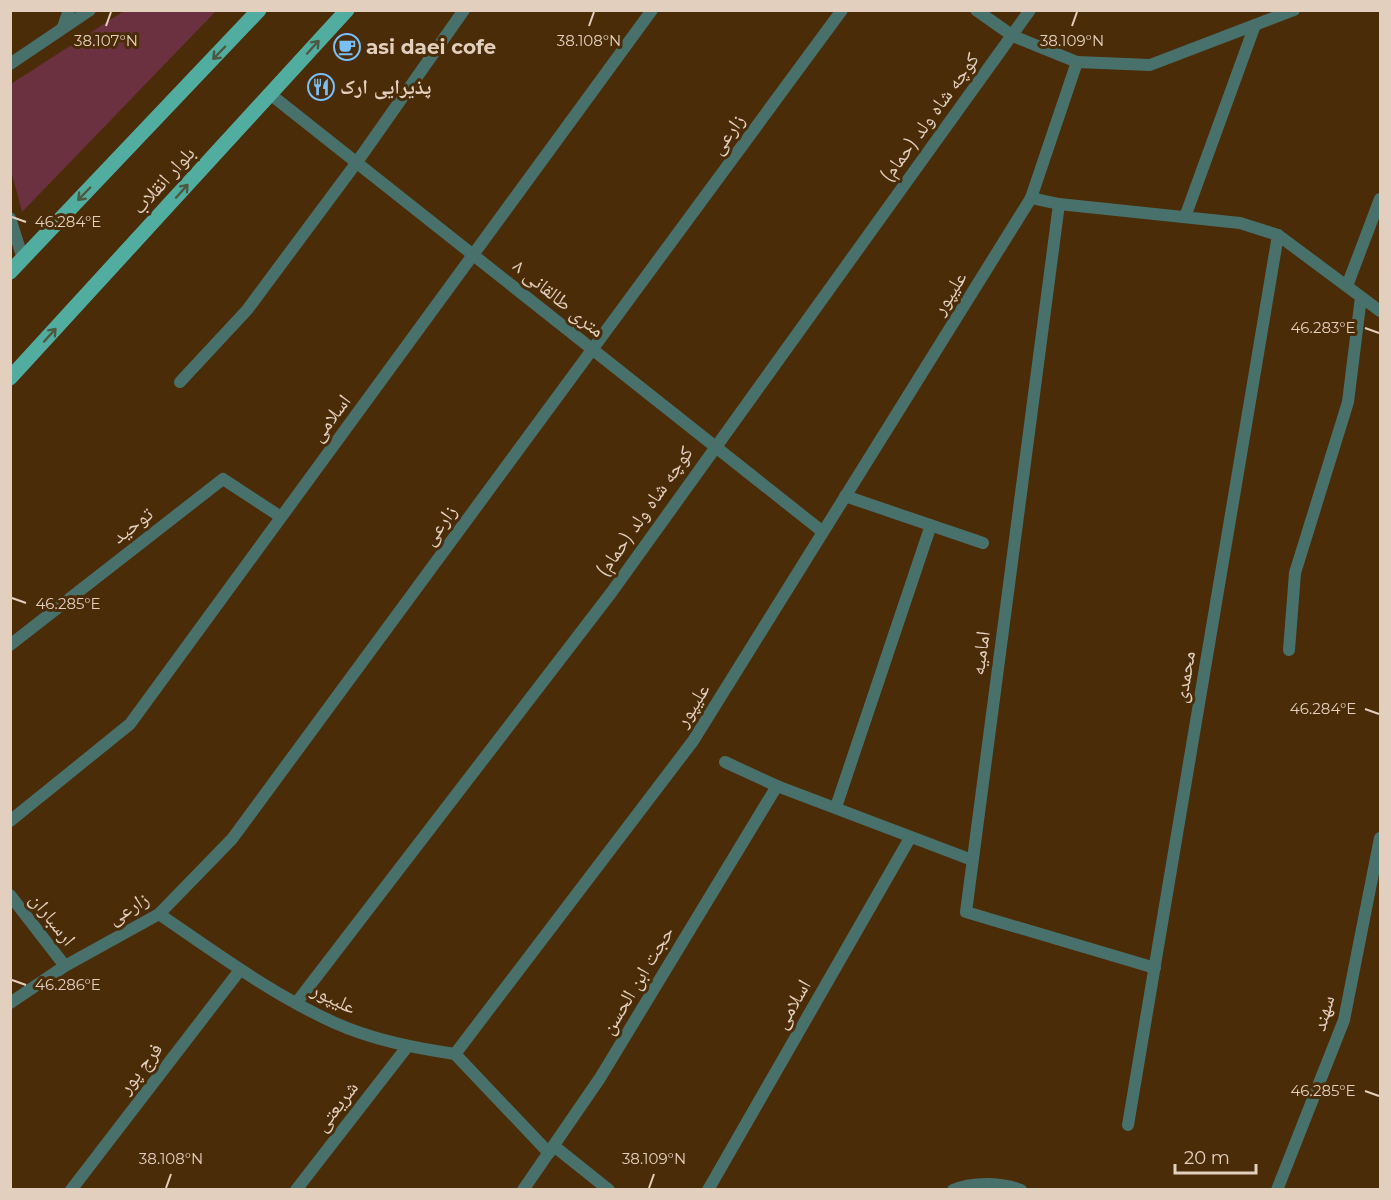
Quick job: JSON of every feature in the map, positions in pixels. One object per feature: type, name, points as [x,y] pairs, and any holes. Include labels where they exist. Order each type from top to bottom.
[{"type":"main road","points":[[10,272],[259,10]]},
{"type":"main road","name":"بلوار انقلاب","points":[[10,378],[347,10]]},
{"type":"street","points":[[63,27],[69,10]]},
{"type":"street","points":[[10,64],[90,10]]},
{"type":"street","points":[[180,382],[247,310],[357,162],[464,10]]},
{"type":"street","name":"اسلامی","points":[[10,821],[130,724],[476,255],[652,10]]},
{"type":"street","name":"زارعی","points":[[10,1003],[65,966],[159,914],[232,838],[842,10]]},
{"type":"street","points":[[976,10],[1013,36],[1077,62],[1150,65],[1294,10]]},
{"type":"street","name":"کوچه شاه ولد (حمام)","points":[[297,1002],[610,593],[1030,10]]},
{"type":"street","points":[[1185,217],[1254,25]]},
{"type":"street","name":"علیپور","points":[[159,914],[240,970],[336,1023],[407,1047],[455,1054],[693,741],[1031,198],[1077,62]]},
{"type":"street","name":"۸ متری طالقانی","points":[[270,94],[823,532]]},
{"type":"street","points":[[1031,198],[1059,204],[1240,223],[1278,235],[1380,311]]},
{"type":"street","points":[[1347,286],[1380,200]]},
{"type":"street","name":"امامیه","points":[[1059,204],[966,912],[1155,969]]},
{"type":"street","points":[[10,218],[23,259]]},
{"type":"street","name":"محمدی","points":[[1128,1125],[1278,235]]},
{"type":"street","points":[[1289,650],[1295,573],[1348,402],[1361,297]]},
{"type":"street","name":"توحید","points":[[10,645],[223,479],[281,517]]},
{"type":"street","points":[[845,496],[983,543]]},
{"type":"street","points":[[836,807],[931,525]]},
{"type":"street","points":[[725,762],[777,786],[972,860]]},
{"type":"street","name":"حجت ابن الحسن","points":[[523,1190],[600,1078],[777,786]]},
{"type":"street","name":"اسلامی","points":[[708,1190],[910,838]]},
{"type":"street","name":"سهند","points":[[1276,1190],[1344,1020],[1380,838]]},
{"type":"street","name":"ارسباران","points":[[10,895],[65,966]]},
{"type":"street","name":"فرج پور","points":[[71,1190],[240,970]]},
{"type":"street","name":"شریعتی","points":[[296,1190],[407,1047]]},
{"type":"street","points":[[455,1054],[551,1149],[609,1190]]},
{"type":"street","points":[[952,1190],[968,1184],[1010,1185],[1021,1190]]},
{"type":"shaded area","points":[[124,11],[216,11],[22,212],[11,170],[11,84]]},
{"type":"place","name":"asi daei cofe","points":[[347,47]]},
{"type":"place","name":"پذیرایی ارک","points":[[321,87]]}]
